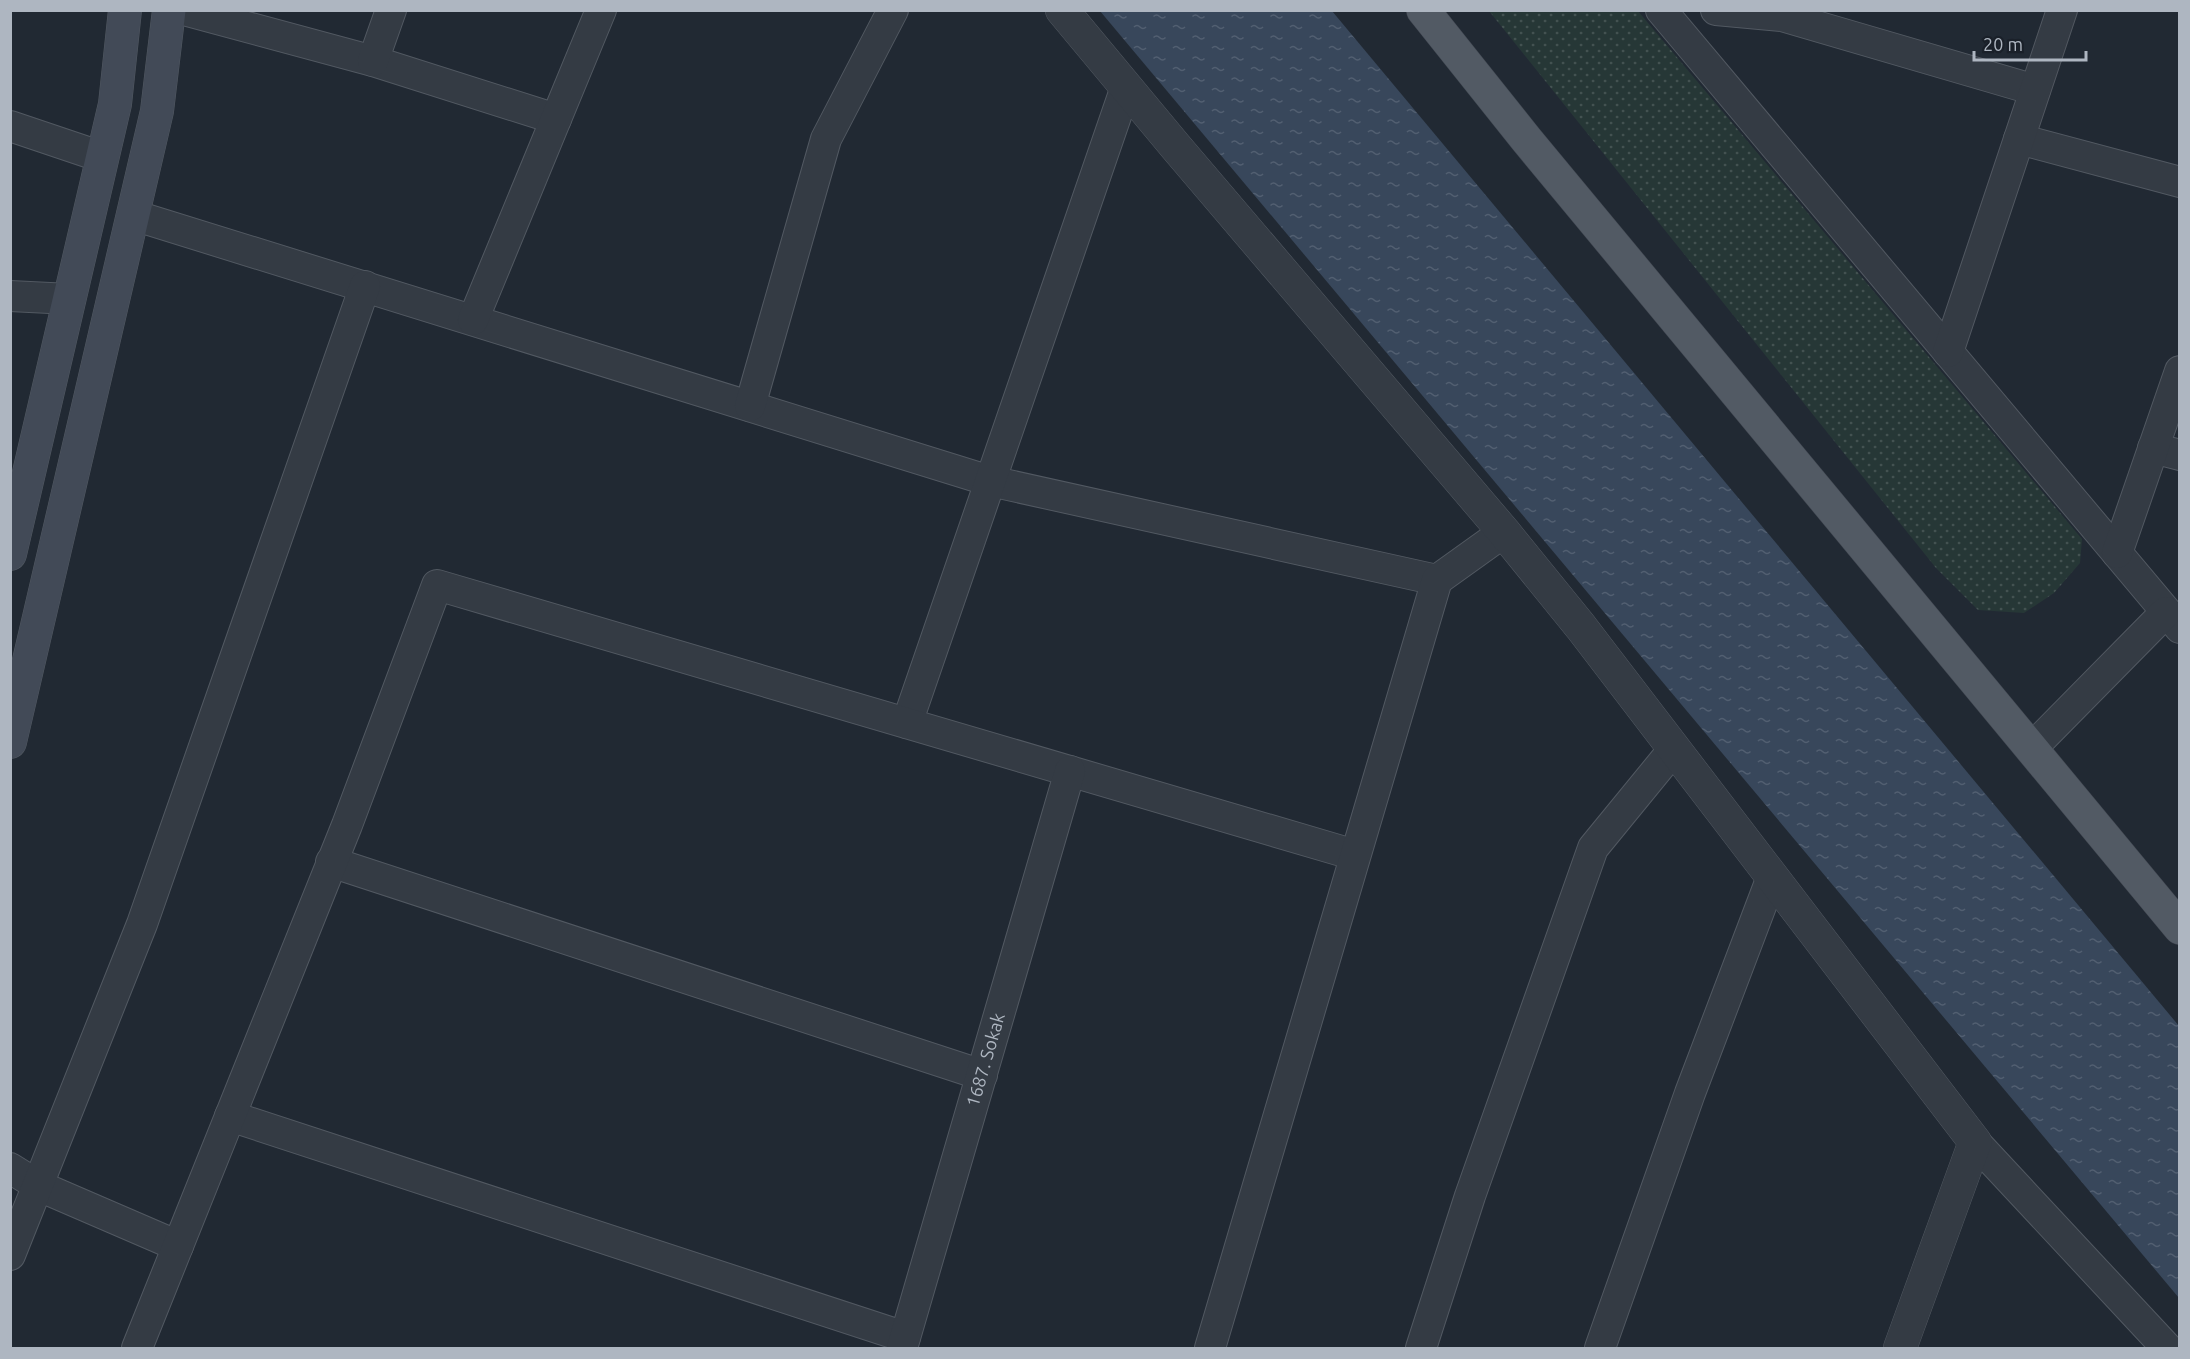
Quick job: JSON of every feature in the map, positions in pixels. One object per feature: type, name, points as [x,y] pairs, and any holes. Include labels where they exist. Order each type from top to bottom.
[{"type":"main road","points":[[10,554],[16,505],[70,299],[115,104],[125,10]]},
{"type":"main road","points":[[10,742],[157,111],[169,10]]},
{"type":"main road","points":[[1423,10],[1533,148],[2180,928]]},
{"type":"street","points":[[184,10],[373,61],[556,119]]},
{"type":"street","points":[[373,61],[391,10]]},
{"type":"street","points":[[472,320],[601,10]]},
{"type":"street","points":[[750,406],[826,139],[893,10]]},
{"type":"street","points":[[1062,10],[1504,532],[1581,627],[1975,1142],[2167,1348]]},
{"type":"street","points":[[1661,10],[2173,620],[2031,748]]},
{"type":"street","points":[[1716,10],[1782,16],[2035,90]]},
{"type":"street","points":[[1948,352],[2062,10]]},
{"type":"street","points":[[907,723],[1126,87]]},
{"type":"street","points":[[10,126],[102,158]]},
{"type":"street","points":[[2019,139],[2180,182]]},
{"type":"street","points":[[133,215],[990,481],[1437,580]]},
{"type":"street","points":[[10,1255],[142,924],[365,286]]},
{"type":"street","points":[[10,296],[70,299]]},
{"type":"street","points":[[2117,553],[2166,451],[2180,371]]},
{"type":"street","points":[[1210,1348],[1437,580],[1504,532]]},
{"type":"street","points":[[137,1348],[331,862],[437,585],[1356,855]]},
{"type":"street","points":[[1421,1348],[1470,1196],[1593,848],[1674,748]]},
{"type":"street","name":"1687. Sokak","points":[[904,1343],[1070,771]]},
{"type":"street","points":[[331,862],[982,1075]]},
{"type":"street","points":[[1600,1348],[1690,1093],[1772,877]]},
{"type":"street","points":[[230,1116],[904,1343]]},
{"type":"street","points":[[1899,1348],[1975,1142]]},
{"type":"street","points":[[10,1168],[39,1186],[178,1246]]},
{"type":"shaded area","points":[[1489,11],[1638,11],[2082,539],[2080,563],[2054,593],[2024,613],[1978,610],[1936,568]]},
{"type":"water","points":[[1100,11],[1332,11],[2179,1026],[2179,1298]]}]
